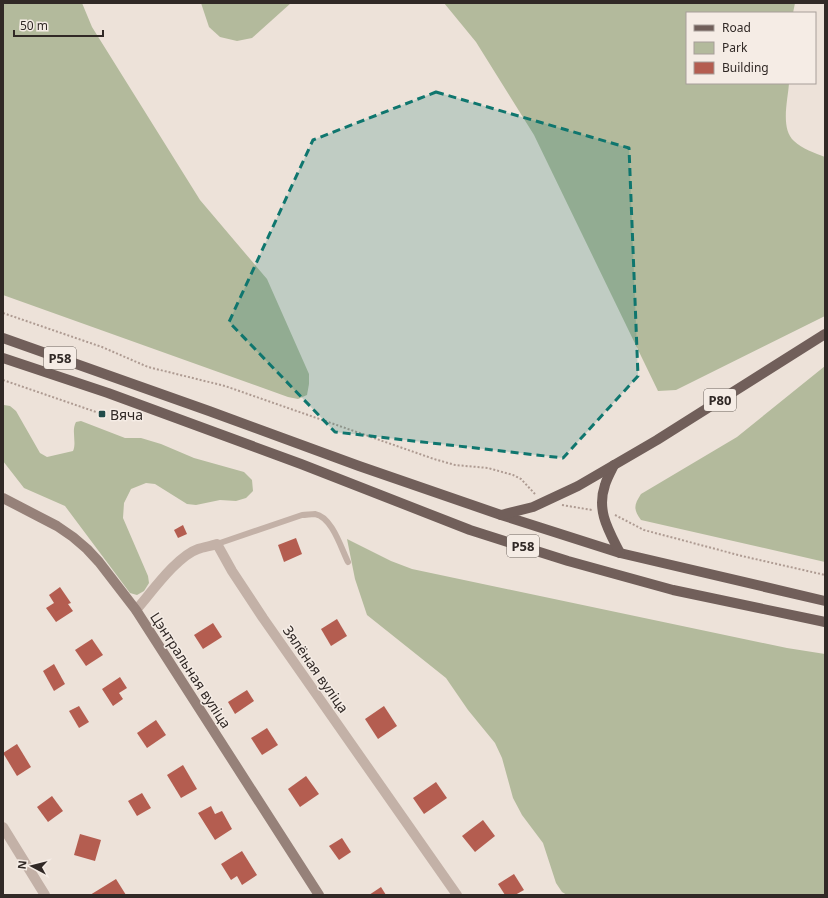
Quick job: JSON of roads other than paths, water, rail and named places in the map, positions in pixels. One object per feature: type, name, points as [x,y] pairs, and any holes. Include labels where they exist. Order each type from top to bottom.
[{"type":"main road","name":"Р80","points":[[501,515],[533,507],[578,486],[657,440],[825,334]]},
{"type":"main road","name":"Р58","points":[[3,338],[359,466],[501,515],[620,553],[825,601]]},
{"type":"main road","name":"Р58","points":[[3,358],[108,393],[301,464],[470,530],[673,590],[825,622]]},
{"type":"main road","points":[[614,465],[605,484],[602,497],[602,512],[620,553]]},
{"type":"street","name":"Цэнтральная вуліца","points":[[3,498],[57,526],[74,537],[87,548],[99,562],[136,610],[319,895]]},
{"type":"street","points":[[136,610],[174,566],[198,549],[217,544]]},
{"type":"street","name":"Зялёная вуліца","points":[[217,544],[232,571],[263,618],[457,895]]},
{"type":"street","points":[[3,827],[45,895]]},
{"type":"lane","points":[[217,544],[302,515],[314,514],[322,517],[331,526],[348,562]]},
{"type":"place","name":"Вяча","points":[[102,414]]}]
